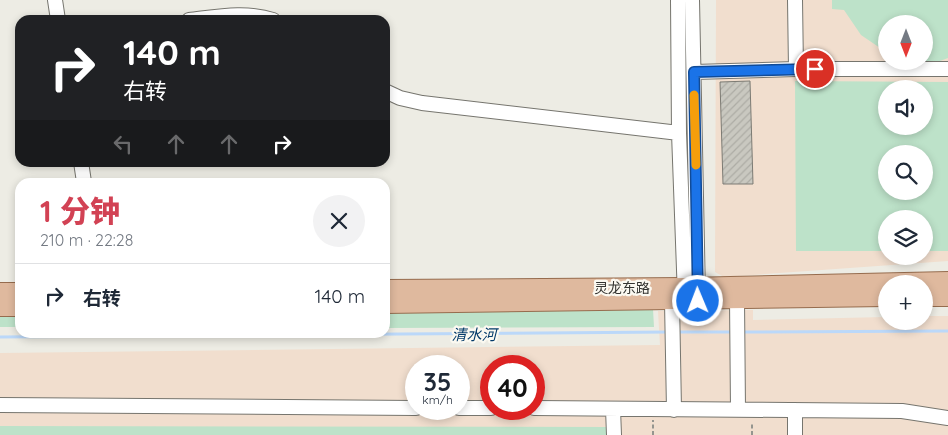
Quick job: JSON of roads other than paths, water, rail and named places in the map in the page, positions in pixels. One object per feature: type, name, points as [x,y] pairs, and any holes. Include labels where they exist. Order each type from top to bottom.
[{"type":"main road","name":"灵龙东路","points":[[390,304],[685,299],[948,281]]},
{"type":"main road","name":"灵龙东路","points":[[390,289],[685,299],[737,307],[878,298]]},
{"type":"main road","points":[[0,292],[15,292]]},
{"type":"main road","points":[[933,297],[948,297]]},
{"type":"main road","points":[[0,307],[15,307]]},
{"type":"street","points":[[55,0],[57,15]]},
{"type":"street","points":[[678,0],[679,132],[685,299]]},
{"type":"street","points":[[674,410],[685,299],[694,72],[692,0]]},
{"type":"street","points":[[795,0],[796,69]]},
{"type":"street","points":[[694,72],[796,69],[948,69]]},
{"type":"street","points":[[390,93],[422,104],[679,132]]},
{"type":"street","points":[[737,307],[738,410]]},
{"type":"street","points":[[0,405],[405,408]]},
{"type":"street","points":[[545,408],[902,411],[948,418]]},
{"type":"street","points":[[613,409],[614,435]]},
{"type":"street","points":[[795,410],[795,435]]},
{"type":"waterway","name":"清水河","points":[[741,332],[948,331]]},
{"type":"waterway","name":"清水河","points":[[390,334],[670,332]]},
{"type":"waterway","name":"清水河","points":[[676,332],[732,332]]},
{"type":"waterway","name":"清水河","points":[[0,337],[15,337]]}]
